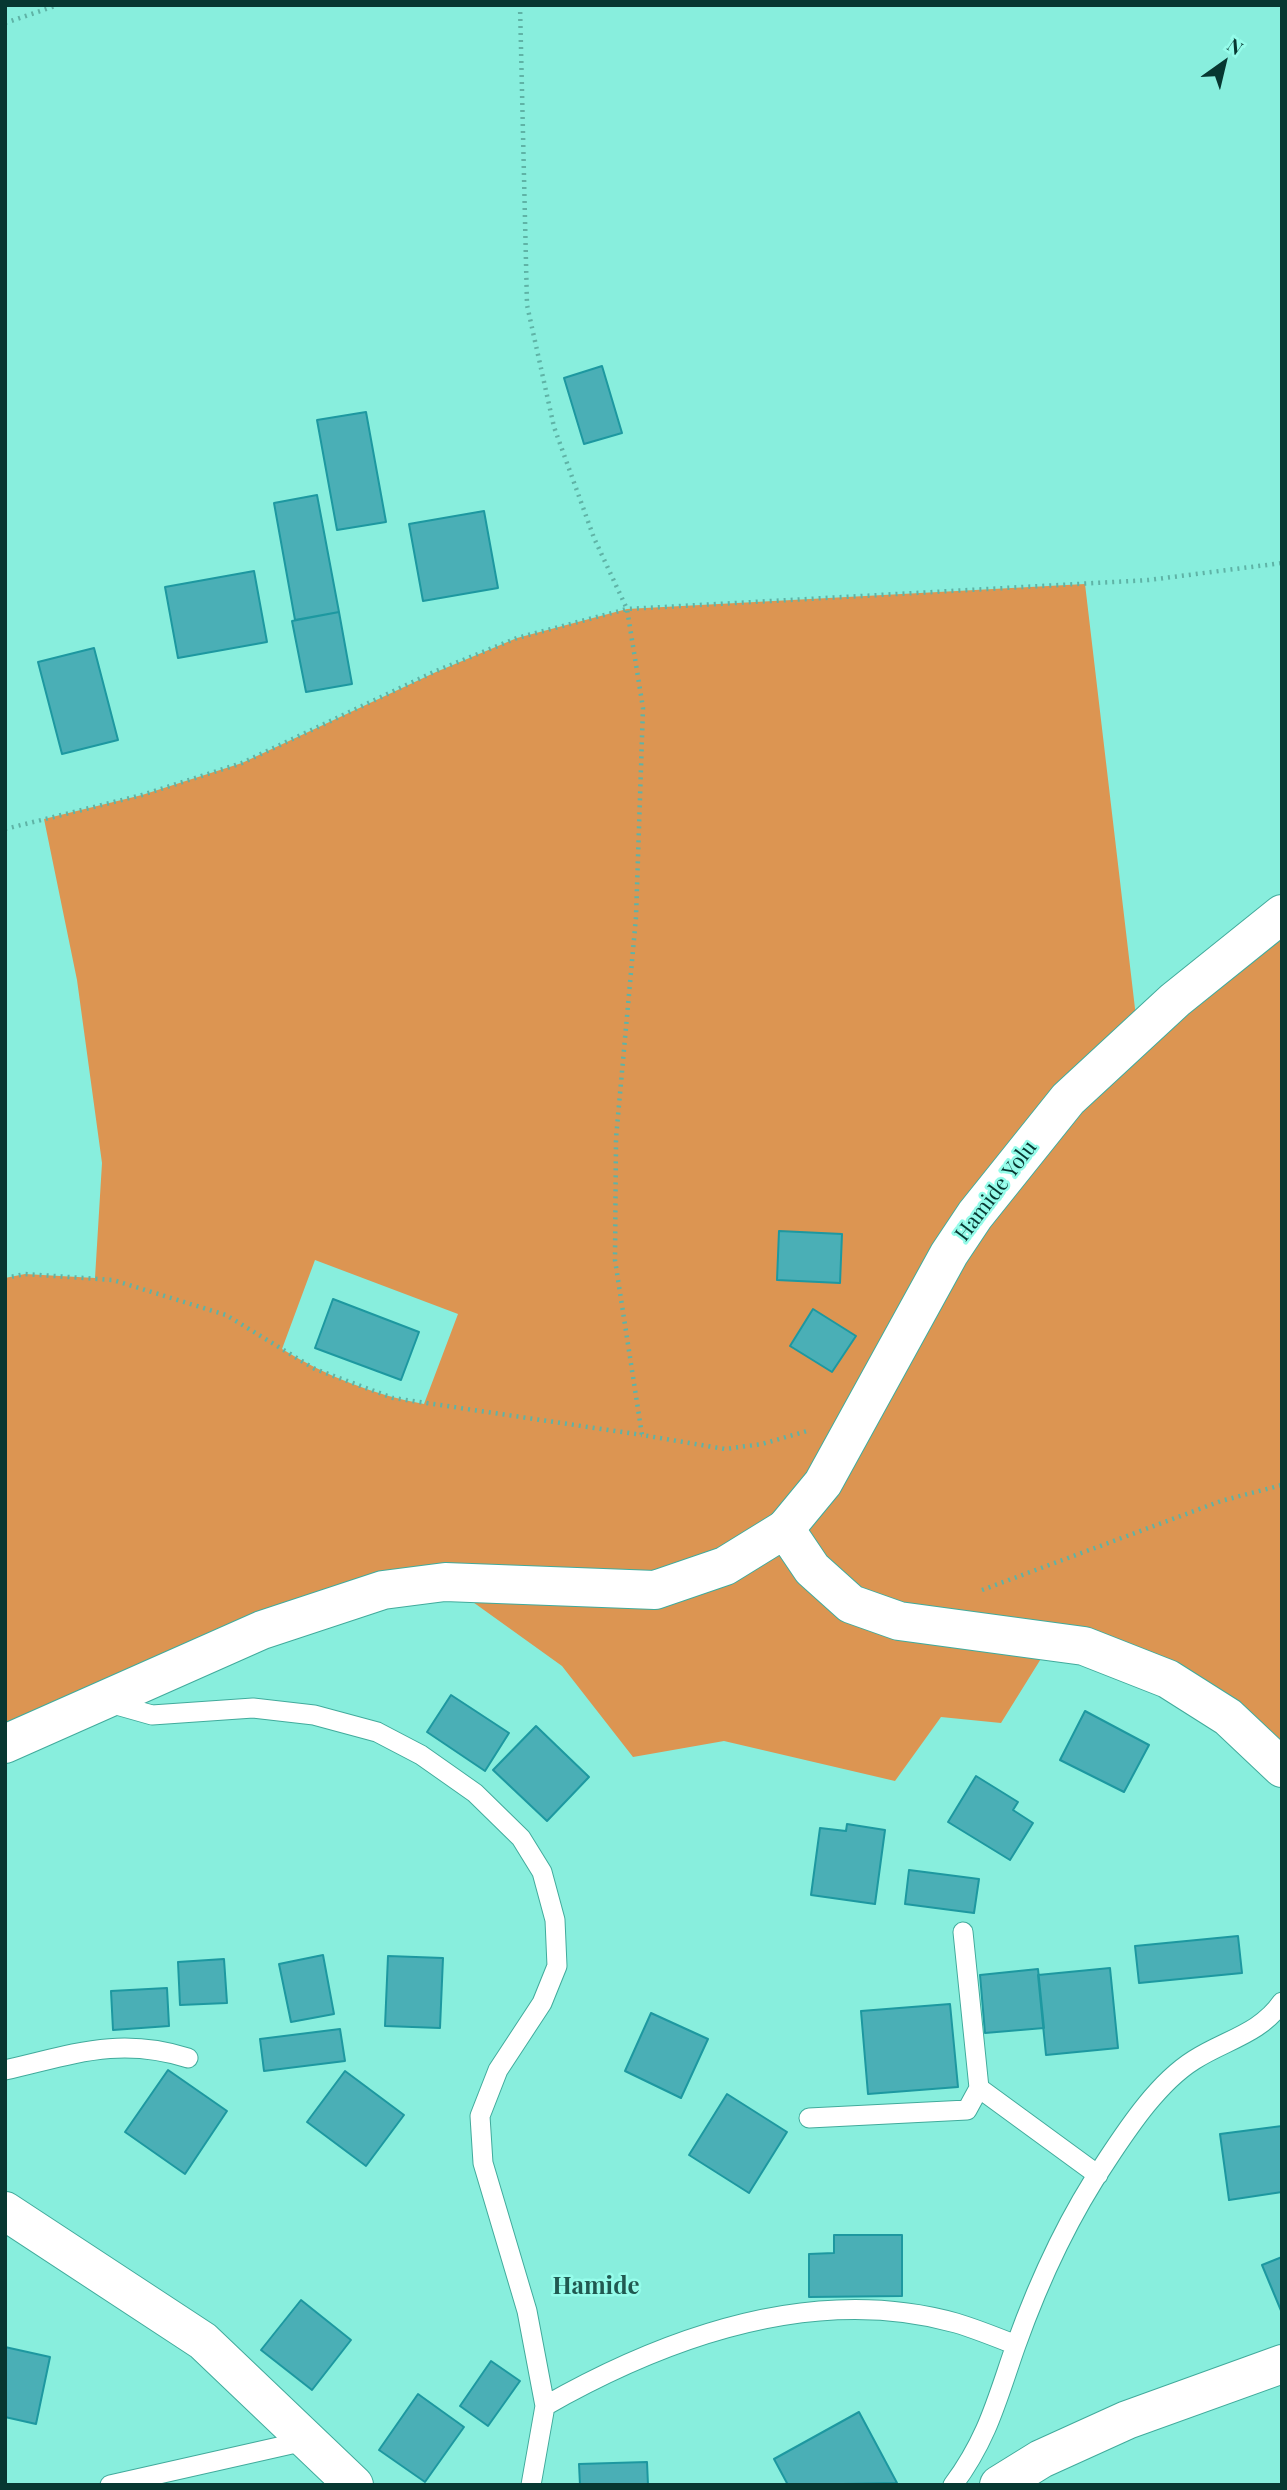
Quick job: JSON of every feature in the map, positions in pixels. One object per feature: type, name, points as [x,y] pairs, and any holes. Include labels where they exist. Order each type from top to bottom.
[{"type":"street","name":"Hamide Yolu","points":[[5,1744],[262,1630],[383,1590],[445,1582],[655,1590],[725,1566],[785,1529],[823,1483],[949,1254],[975,1215],[1068,1099],[1175,1000],[1282,914]]},
{"type":"street","points":[[785,1529],[812,1569],[851,1604],[899,1621],[1084,1646],[1178,1686],[1228,1717],[1282,1768]]},
{"type":"street","points":[[5,2211],[204,2341],[305,2441],[354,2485]]},
{"type":"street","points":[[999,2485],[1041,2459],[1127,2420],[1282,2364]]},
{"type":"lane","points":[[102,1700],[152,1715],[253,1708],[290,1712],[314,1715],[377,1732],[421,1755],[475,1793],[520,1838],[542,1872],[555,1920],[557,1966],[542,2003],[498,2070],[480,2116],[483,2164],[527,2311],[545,2406],[531,2485]]},
{"type":"lane","points":[[808,2118],[967,2110],[979,2088],[962,1932]]},
{"type":"lane","points":[[953,2485],[973,2457],[991,2422],[1016,2344],[1066,2231],[1098,2175],[1158,2092],[1192,2060],[1253,2031],[1274,2015],[1282,2003]]},
{"type":"lane","points":[[5,2070],[92,2048],[139,2047],[188,2058]]},
{"type":"lane","points":[[979,2088],[1098,2175]]},
{"type":"lane","points":[[545,2406],[618,2367],[680,2342],[776,2315],[828,2311],[902,2313],[956,2323],[1016,2344]]},
{"type":"lane","points":[[110,2485],[305,2441]]},
{"type":"path","points":[[5,23],[58,5]]},
{"type":"path","points":[[520,5],[527,304],[554,428],[594,538],[627,609],[643,708],[636,917],[616,1138],[615,1260],[642,1435]]},
{"type":"path","points":[[5,829],[142,795],[242,763],[436,671],[517,638],[627,609],[1162,579],[1282,563]]},
{"type":"path","points":[[5,1278],[25,1274],[113,1280],[126,1284],[226,1315],[315,1369],[393,1398],[725,1449],[762,1444],[797,1433],[859,1420]]},
{"type":"path","points":[[976,1592],[1221,1501],[1282,1485]]},
{"type":"shaded area","points":[[1085,584],[1138,1034],[1282,914],[1282,1768],[1228,1717],[1052,1641],[1001,1723],[941,1717],[895,1781],[724,1741],[633,1757],[562,1666],[445,1582],[5,1744],[5,1278],[25,1274],[95,1278],[102,1163],[77,980],[44,819],[142,795],[242,763],[436,672],[517,638],[627,609]],"holes":[[[315,1260],[458,1314],[424,1404],[351,1383],[282,1349]]]},
{"type":"building","points":[[602,366],[622,433],[584,444],[564,378]]},
{"type":"building","points":[[366,412],[386,522],[337,530],[317,420]]},
{"type":"building","points":[[317,495],[339,612],[295,620],[274,503]]},
{"type":"building","points":[[484,511],[498,588],[423,601],[409,524]]},
{"type":"building","points":[[254,571],[267,642],[178,658],[165,587]]},
{"type":"building","points":[[339,612],[352,684],[306,692],[292,621]]},
{"type":"building","points":[[94,648],[118,740],[62,754],[38,662]]},
{"type":"building","points":[[779,1231],[842,1234],[840,1283],[777,1280]]},
{"type":"building","points":[[333,1299],[419,1332],[401,1380],[315,1348]]},
{"type":"building","points":[[813,1309],[856,1336],[832,1372],[790,1346]]},
{"type":"building","points":[[451,1695],[509,1733],[485,1771],[427,1732]]},
{"type":"building","points":[[1085,1711],[1149,1745],[1124,1792],[1060,1760]]},
{"type":"building","points":[[536,1726],[589,1777],[547,1821],[493,1770]]},
{"type":"building","points":[[976,1776],[1018,1802],[1013,1810],[1033,1823],[1010,1860],[948,1822]]},
{"type":"building","points":[[847,1824],[885,1830],[875,1904],[811,1895],[820,1828],[846,1831]]},
{"type":"building","points":[[909,1870],[979,1879],[974,1913],[905,1904]]},
{"type":"building","points":[[1238,1936],[1242,1973],[1139,1983],[1135,1946]]},
{"type":"building","points":[[323,1955],[334,2014],[291,2022],[279,1964]]},
{"type":"building","points":[[388,1956],[443,1958],[440,2028],[385,2026]]},
{"type":"building","points":[[224,1959],[227,2003],[180,2005],[178,1962]]},
{"type":"building","points":[[1110,1968],[1118,2048],[1046,2055],[1038,1975]]},
{"type":"building","points":[[1038,1969],[1044,2028],[985,2033],[980,1975]]},
{"type":"building","points":[[167,1988],[169,2026],[113,2030],[111,1991]]},
{"type":"building","points":[[950,2004],[958,2087],[868,2094],[861,2011]]},
{"type":"building","points":[[651,2013],[708,2039],[681,2098],[625,2071]]},
{"type":"building","points":[[340,2029],[345,2061],[264,2071],[260,2039]]},
{"type":"building","points":[[168,2070],[227,2111],[185,2174],[125,2132]]},
{"type":"building","points":[[345,2071],[404,2115],[366,2166],[307,2122]]},
{"type":"building","points":[[727,2094],[787,2132],[749,2193],[689,2155]]},
{"type":"building","points":[[1282,2126],[1282,2192],[1229,2200],[1220,2134]]},
{"type":"building","points":[[834,2235],[902,2235],[902,2296],[809,2297],[809,2254],[834,2253]]},
{"type":"building","points":[[1282,2257],[1282,2313],[1262,2265]]},
{"type":"building","points":[[301,2300],[351,2340],[312,2390],[261,2350]]},
{"type":"building","points":[[5,2347],[50,2357],[36,2424],[5,2417]]},
{"type":"building","points":[[491,2361],[520,2381],[488,2426],[460,2406]]},
{"type":"building","points":[[418,2394],[464,2427],[425,2482],[379,2450]]},
{"type":"building","points":[[859,2412],[897,2483],[788,2485],[774,2459]]},
{"type":"building","points":[[647,2462],[648,2485],[580,2485],[579,2464]]},
{"type":"district","name":"Hamide","points":[[596,2287]]}]
